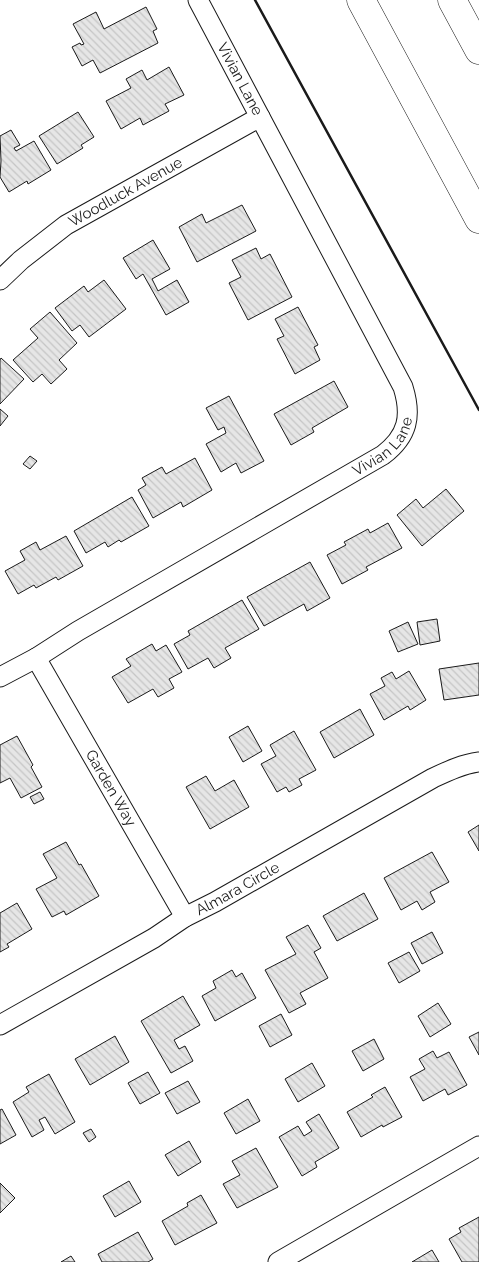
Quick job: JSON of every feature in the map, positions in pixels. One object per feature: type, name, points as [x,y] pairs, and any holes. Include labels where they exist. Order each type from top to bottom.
[{"type":"highway","points":[[361,0],[479,219]]},
{"type":"highway","points":[[452,0],[479,50]]},
{"type":"street","name":"Vivian Lane","points":[[0,677],[36,658],[383,454],[394,447],[402,436],[407,421],[408,402],[403,387],[198,0]]},
{"type":"street","name":"Woodluck Avenue","points":[[0,280],[21,260],[66,225],[260,117]]},
{"type":"street","name":"Garden Way","points":[[36,658],[185,918]]},
{"type":"street","name":"Almara Circle","points":[[0,1025],[433,778],[479,762]]},
{"type":"street","points":[[278,1262],[479,1146]]},
{"type":"building","points":[[146,7],[157,29],[153,31],[158,43],[100,73],[93,60],[82,66],[72,47],[80,43],[81,45],[84,44],[73,24],[96,12],[104,29]]},
{"type":"building","points":[[169,67],[184,95],[165,104],[169,111],[143,125],[140,118],[121,129],[106,101],[131,88],[126,79],[142,70],[147,80]]},
{"type":"building","points":[[78,112],[94,137],[81,145],[83,148],[57,164],[39,136]]},
{"type":"building","points":[[11,130],[20,145],[14,148],[16,151],[34,141],[51,170],[28,184],[27,181],[9,192],[0,177],[0,136]]},
{"type":"building","points":[[242,205],[256,231],[197,262],[179,227],[202,214],[206,223]]},
{"type":"building","points":[[153,240],[170,269],[152,279],[158,291],[177,280],[189,302],[166,315],[143,274],[136,279],[123,258]]},
{"type":"building","points":[[256,248],[261,259],[270,254],[292,297],[248,320],[229,283],[241,277],[232,260]]},
{"type":"building","points":[[104,280],[126,309],[89,337],[80,325],[72,331],[55,308],[84,286],[88,292]]},
{"type":"building","points":[[298,307],[318,345],[314,347],[320,360],[295,374],[277,339],[284,336],[275,319]]},
{"type":"building","points":[[50,312],[77,343],[59,360],[67,369],[51,384],[42,374],[33,382],[13,360],[38,338],[30,329]]},
{"type":"building","points":[[1,358],[24,379],[0,404],[0,360]]},
{"type":"building","points":[[334,381],[348,407],[312,428],[314,432],[291,445],[274,414]]},
{"type":"building","points":[[229,396],[264,461],[241,473],[236,463],[221,472],[206,444],[226,433],[224,427],[218,430],[206,408]]},
{"type":"building","points":[[0,409],[8,416],[0,426]]},
{"type":"building","points":[[30,456],[37,461],[30,469],[23,464]]},
{"type":"building","points":[[195,458],[212,490],[183,507],[181,502],[153,518],[138,490],[146,485],[142,478],[162,467],[166,474]]},
{"type":"building","points":[[446,489],[464,511],[422,546],[397,515],[416,499],[423,508]]},
{"type":"building","points":[[132,497],[149,526],[121,542],[119,540],[108,547],[105,542],[86,553],[74,531]]},
{"type":"building","points":[[388,523],[402,548],[366,567],[368,570],[342,584],[327,555],[346,545],[344,542],[368,529],[370,533]]},
{"type":"building","points":[[66,536],[83,566],[58,580],[56,577],[36,588],[34,585],[18,594],[5,571],[25,560],[20,551],[36,542],[40,550]]},
{"type":"building","points":[[310,562],[330,598],[307,611],[304,604],[264,626],[247,597]]},
{"type":"building","points":[[242,600],[259,629],[225,648],[231,658],[214,668],[208,658],[188,669],[174,644],[190,635],[188,631]]},
{"type":"building","points":[[437,619],[440,641],[420,645],[417,622]]},
{"type":"building","points":[[408,622],[418,644],[398,652],[389,631]]},
{"type":"building","points":[[152,644],[156,651],[166,645],[182,672],[169,679],[174,688],[158,697],[153,689],[128,703],[112,677],[131,666],[126,659]]},
{"type":"building","points":[[479,663],[479,695],[444,700],[439,669]]},
{"type":"building","points":[[409,671],[426,700],[410,710],[408,706],[384,720],[370,694],[385,686],[381,678],[392,672],[396,679]]},
{"type":"building","points":[[360,709],[374,735],[334,758],[320,732]]},
{"type":"building","points":[[248,726],[262,751],[243,762],[229,737]]},
{"type":"building","points":[[294,731],[316,770],[299,779],[302,785],[289,792],[286,787],[277,792],[261,764],[276,756],[270,745]]},
{"type":"building","points":[[17,736],[33,765],[31,767],[42,787],[21,798],[10,778],[0,783],[0,745]]},
{"type":"building","points":[[206,776],[215,791],[234,780],[249,807],[210,829],[186,787]]},
{"type":"building","points":[[40,792],[44,799],[34,804],[30,797]]},
{"type":"building","points":[[479,825],[479,851],[468,832]]},
{"type":"building","points":[[66,842],[99,896],[66,915],[64,911],[52,917],[36,889],[57,878],[43,854]]},
{"type":"building","points":[[432,852],[449,882],[430,892],[435,902],[422,910],[417,901],[401,910],[384,878]]},
{"type":"building","points":[[364,893],[378,919],[337,941],[323,916]]},
{"type":"building","points":[[17,903],[32,929],[7,944],[9,947],[0,952],[0,913]]},
{"type":"building","points":[[308,925],[321,948],[314,952],[328,978],[300,993],[306,1004],[289,1013],[265,970],[296,954],[286,937]]},
{"type":"building","points":[[432,932],[443,953],[422,964],[411,943]]},
{"type":"building","points":[[409,952],[420,971],[399,983],[388,963]]},
{"type":"building","points":[[232,970],[236,977],[242,973],[256,998],[215,1021],[202,996],[216,988],[213,981]]},
{"type":"building","points":[[183,996],[200,1025],[174,1040],[179,1049],[185,1046],[193,1061],[171,1073],[141,1021]]},
{"type":"building","points":[[438,1003],[451,1024],[430,1037],[418,1016]]},
{"type":"building","points":[[281,1014],[292,1035],[270,1047],[259,1026]]},
{"type":"building","points":[[479,1032],[479,1055],[469,1037]]},
{"type":"building","points":[[115,1036],[129,1062],[90,1085],[75,1059]]},
{"type":"building","points":[[374,1039],[384,1059],[363,1071],[352,1051]]},
{"type":"building","points":[[433,1051],[437,1058],[449,1052],[467,1085],[448,1095],[445,1089],[423,1101],[410,1077],[425,1069],[419,1059]]},
{"type":"building","points":[[312,1063],[325,1086],[298,1102],[285,1079]]},
{"type":"building","points":[[148,1072],[160,1093],[140,1104],[128,1083]]},
{"type":"building","points":[[49,1074],[75,1122],[55,1134],[45,1117],[39,1120],[44,1130],[32,1137],[13,1102],[29,1092],[26,1087]]},
{"type":"building","points":[[188,1081],[200,1102],[177,1114],[165,1093]]},
{"type":"building","points":[[385,1087],[402,1117],[383,1127],[382,1125],[361,1137],[347,1112],[373,1097],[371,1095]]},
{"type":"building","points":[[248,1099],[260,1121],[236,1134],[224,1113]]},
{"type":"building","points":[[2,1109],[16,1135],[0,1144],[0,1110]]},
{"type":"building","points":[[319,1114],[339,1148],[315,1162],[317,1167],[302,1176],[279,1137],[298,1126],[304,1136],[312,1131],[306,1122]]},
{"type":"building","points":[[91,1129],[96,1137],[89,1142],[83,1133]]},
{"type":"building","points":[[189,1141],[201,1162],[178,1176],[165,1155]]},
{"type":"building","points":[[256,1148],[278,1187],[237,1208],[223,1184],[240,1175],[232,1161]]},
{"type":"building","points":[[129,1181],[141,1202],[115,1217],[103,1196]]},
{"type":"building","points":[[0,1183],[15,1198],[0,1213]]},
{"type":"building","points":[[201,1195],[217,1223],[175,1245],[162,1221],[188,1206],[187,1203]]},
{"type":"building","points":[[479,1217],[479,1262],[462,1262],[449,1239],[461,1232],[459,1228]]},
{"type":"building","points":[[138,1232],[153,1259],[148,1262],[102,1262],[98,1254]]},
{"type":"building","points":[[432,1250],[439,1262],[412,1262]]},
{"type":"building","points":[[71,1256],[75,1262],[61,1262]]},
{"type":"wall","points":[[255,0],[479,410]]}]
